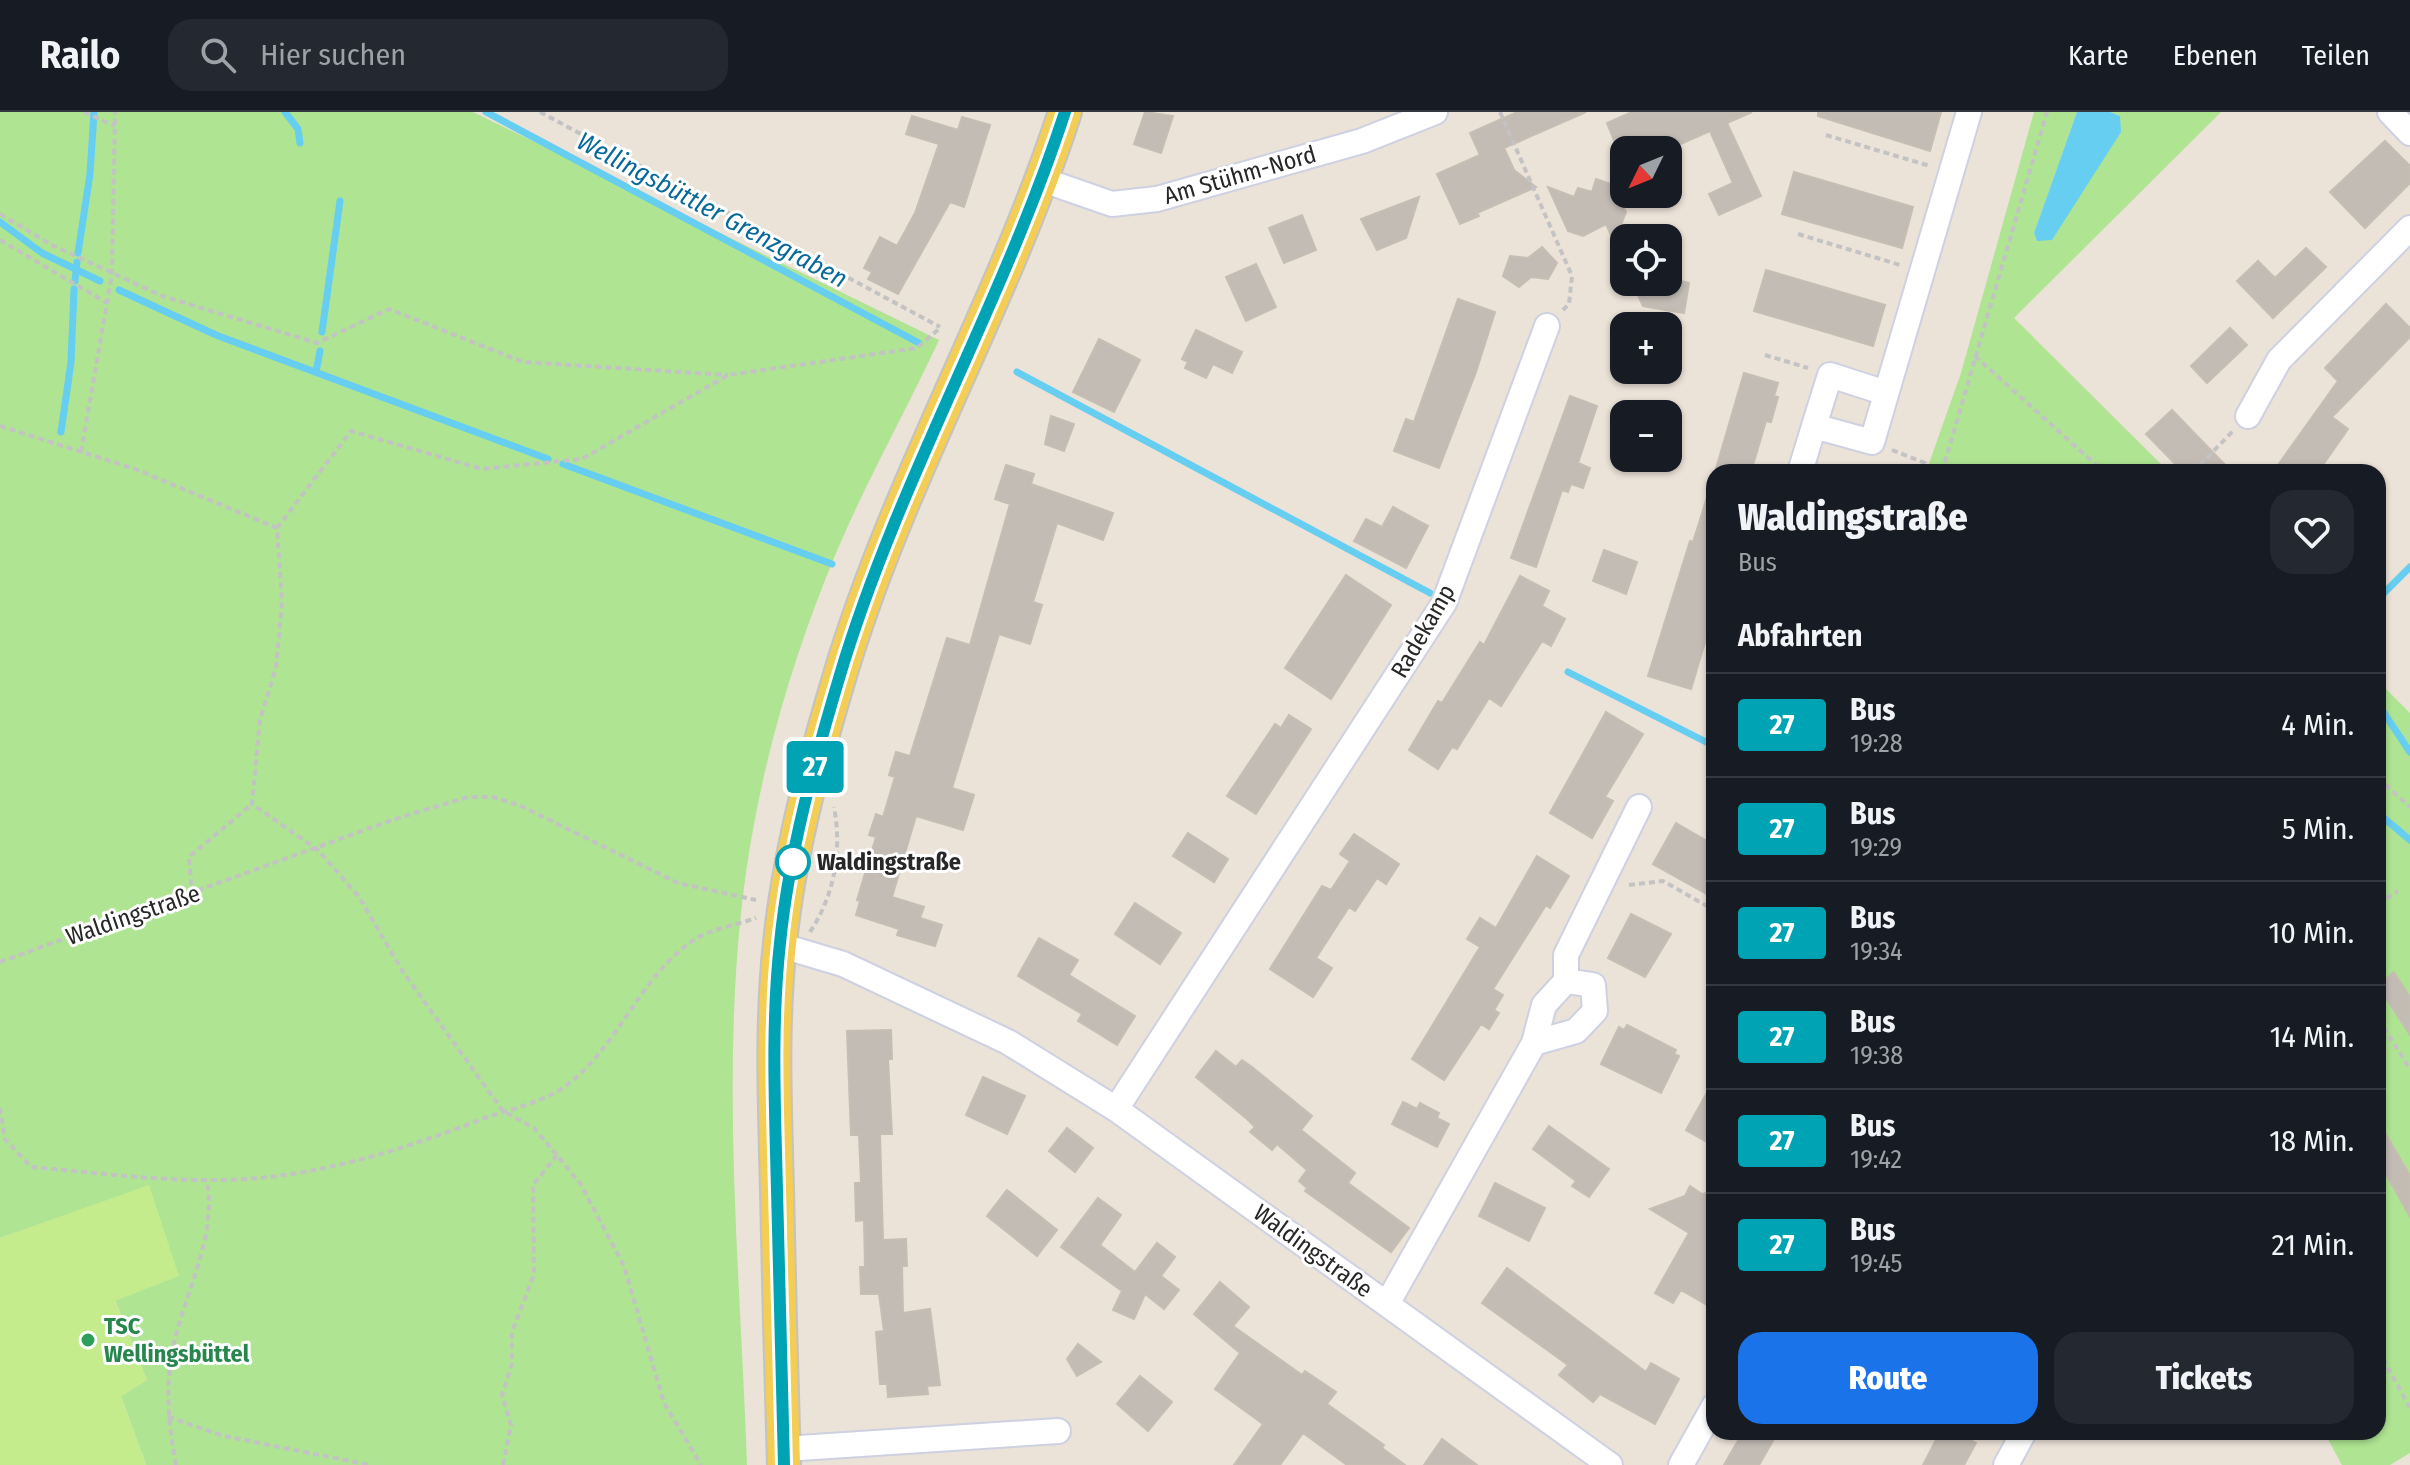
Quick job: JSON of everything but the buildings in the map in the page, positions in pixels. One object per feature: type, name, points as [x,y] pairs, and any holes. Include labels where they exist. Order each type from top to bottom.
[{"type":"main road","points":[[784,1457],[774,1071],[779,945],[794,860],[841,673],[902,501],[961,344],[1043,180],[1065,112]]},
{"type":"street","name":"Am Stühm-Nord","points":[[1043,180],[1112,204],[1157,199],[1362,141],[1435,112]]},
{"type":"street","points":[[1814,426],[1872,442],[1969,112]]},
{"type":"street","points":[[2390,112],[2410,133]]},
{"type":"street","points":[[2248,416],[2279,360],[2410,228]]},
{"type":"street","name":"Radekamp","points":[[1116,1109],[1444,603],[1547,326]]},
{"type":"street","points":[[1802,464],[1830,375],[1886,393]]},
{"type":"street","points":[[1534,1043],[1576,1031],[1595,1011],[1593,985],[1566,981],[1566,955],[1639,807]]},
{"type":"street","name":"Waldingstraße","points":[[779,945],[843,964],[1008,1042],[1116,1109],[1610,1465]]},
{"type":"street","name":"Waldingstraße","points":[[1387,1304],[1534,1043],[1544,1005],[1566,981]]},
{"type":"street","points":[[1681,1465],[1706,1420]]},
{"type":"street","points":[[784,1457],[1058,1431]]},
{"type":"street","points":[[2006,1465],[2020,1440]]},
{"type":"path","points":[[84,112],[115,126]]},
{"type":"path","points":[[81,452],[112,274],[115,112]]},
{"type":"path","points":[[540,112],[940,328],[961,344]]},
{"type":"path","points":[[1500,112],[1572,276],[1569,304],[1547,326]]},
{"type":"path","points":[[1944,464],[2047,112]]},
{"type":"path","points":[[1826,135],[1951,172]]},
{"type":"path","points":[[0,214],[112,274],[162,296],[317,343],[389,309],[523,362],[728,375],[917,348],[940,328]]},
{"type":"path","points":[[1798,234],[1922,271]]},
{"type":"path","points":[[0,240],[107,303]]},
{"type":"path","points":[[1765,355],[1830,375]]},
{"type":"path","points":[[1974,355],[2095,464]]},
{"type":"path","points":[[192,895],[189,857],[252,804],[260,720],[276,667],[282,602],[277,528],[351,431],[482,469],[582,459],[728,375]]},
{"type":"path","points":[[2201,464],[2248,416]]},
{"type":"path","points":[[0,426],[135,469],[277,528]]},
{"type":"path","points":[[1872,442],[1925,464]]},
{"type":"path","points":[[2386,785],[2410,807]]},
{"type":"path","name":"Waldingstraße","points":[[0,962],[318,850],[395,819],[468,797],[493,797],[521,806],[678,883],[760,900]]},
{"type":"path","points":[[252,804],[318,850],[359,897],[403,972],[503,1111],[534,1128],[580,1183],[624,1266],[664,1403],[701,1465]]},
{"type":"path","points":[[820,916],[834,879],[838,832]]},
{"type":"path","points":[[1623,896],[1630,884],[1663,881],[1706,905]]},
{"type":"path","points":[[2386,899],[2398,891]]},
{"type":"path","points":[[0,1108],[5,1139],[31,1167],[207,1180],[280,1176],[402,1150],[503,1111],[523,1107],[560,1089],[593,1062],[652,980],[694,940],[758,918]]},
{"type":"path","points":[[2386,1032],[2410,1069]]},
{"type":"path","points":[[503,1465],[511,1425],[502,1395],[512,1364],[512,1332],[534,1274],[533,1185],[557,1155]]},
{"type":"path","points":[[176,1465],[168,1417],[170,1365],[205,1245],[211,1205],[207,1180]]},
{"type":"path","points":[[2386,1364],[2410,1408]]},
{"type":"path","points":[[168,1417],[224,1436],[370,1465]]},
{"type":"green space","points":[[0,112],[473,112],[939,340],[861,499],[823,586],[778,720],[754,824],[742,902],[735,982],[733,1062],[733,1144],[747,1465],[146,1465],[121,1396],[147,1380],[115,1300],[149,1186],[0,1238]]},
{"type":"green space","points":[[2034,112],[2077,112],[2034,233],[2037,241],[2120,116],[2110,112],[2221,112],[2014,318],[2161,464],[1929,464],[1961,373]]},
{"type":"green space","points":[[2386,689],[2410,713],[2410,1453],[2390,1465],[2342,1465],[2328,1440],[2386,1440]]},
{"type":"green space","name":"TSC Wellingsbüttel","points":[[149,1185],[179,1276],[115,1301],[147,1380],[121,1396],[146,1465],[0,1465],[0,1238]]},
{"type":"water","points":[[2077,112],[2110,112],[2120,116],[2121,132],[2052,240],[2037,241],[2034,233]]},
{"type":"waterway","points":[[78,253],[90,174],[94,112]]},
{"type":"waterway","points":[[285,112],[298,129],[300,143]]},
{"type":"waterway","name":"Wellingsbüttler Grenzgraben","points":[[486,112],[919,343]]},
{"type":"waterway","points":[[322,332],[340,201]]},
{"type":"waterway","points":[[0,222],[42,253],[100,281]]},
{"type":"waterway","points":[[75,281],[77,262]]},
{"type":"waterway","points":[[61,432],[71,362],[74,289]]},
{"type":"waterway","points":[[119,290],[216,335],[548,459]]},
{"type":"waterway","points":[[316,372],[320,351]]},
{"type":"waterway","name":"Wellingsbüttler Grenzgraben","points":[[1017,372],[1430,593]]},
{"type":"waterway","points":[[563,464],[832,564]]},
{"type":"waterway","points":[[2386,591],[2410,567]]},
{"type":"waterway","name":"Wellingsbüttler Grenzgraben","points":[[1568,672],[1706,742]]},
{"type":"waterway","points":[[2386,716],[2410,752]]},
{"type":"waterway","points":[[2386,820],[2410,840]]},
{"type":"bus line","name":"27","points":[[784,1465],[774,1071],[779,945],[794,860],[820,746],[873,578],[924,449],[1012,258],[1043,180],[1065,112]]},
{"type":"place","name":"Waldingstraße","points":[[793,862]]},
{"type":"place","name":"TSC Wellingsbüttel","points":[[88,1340]]}]
